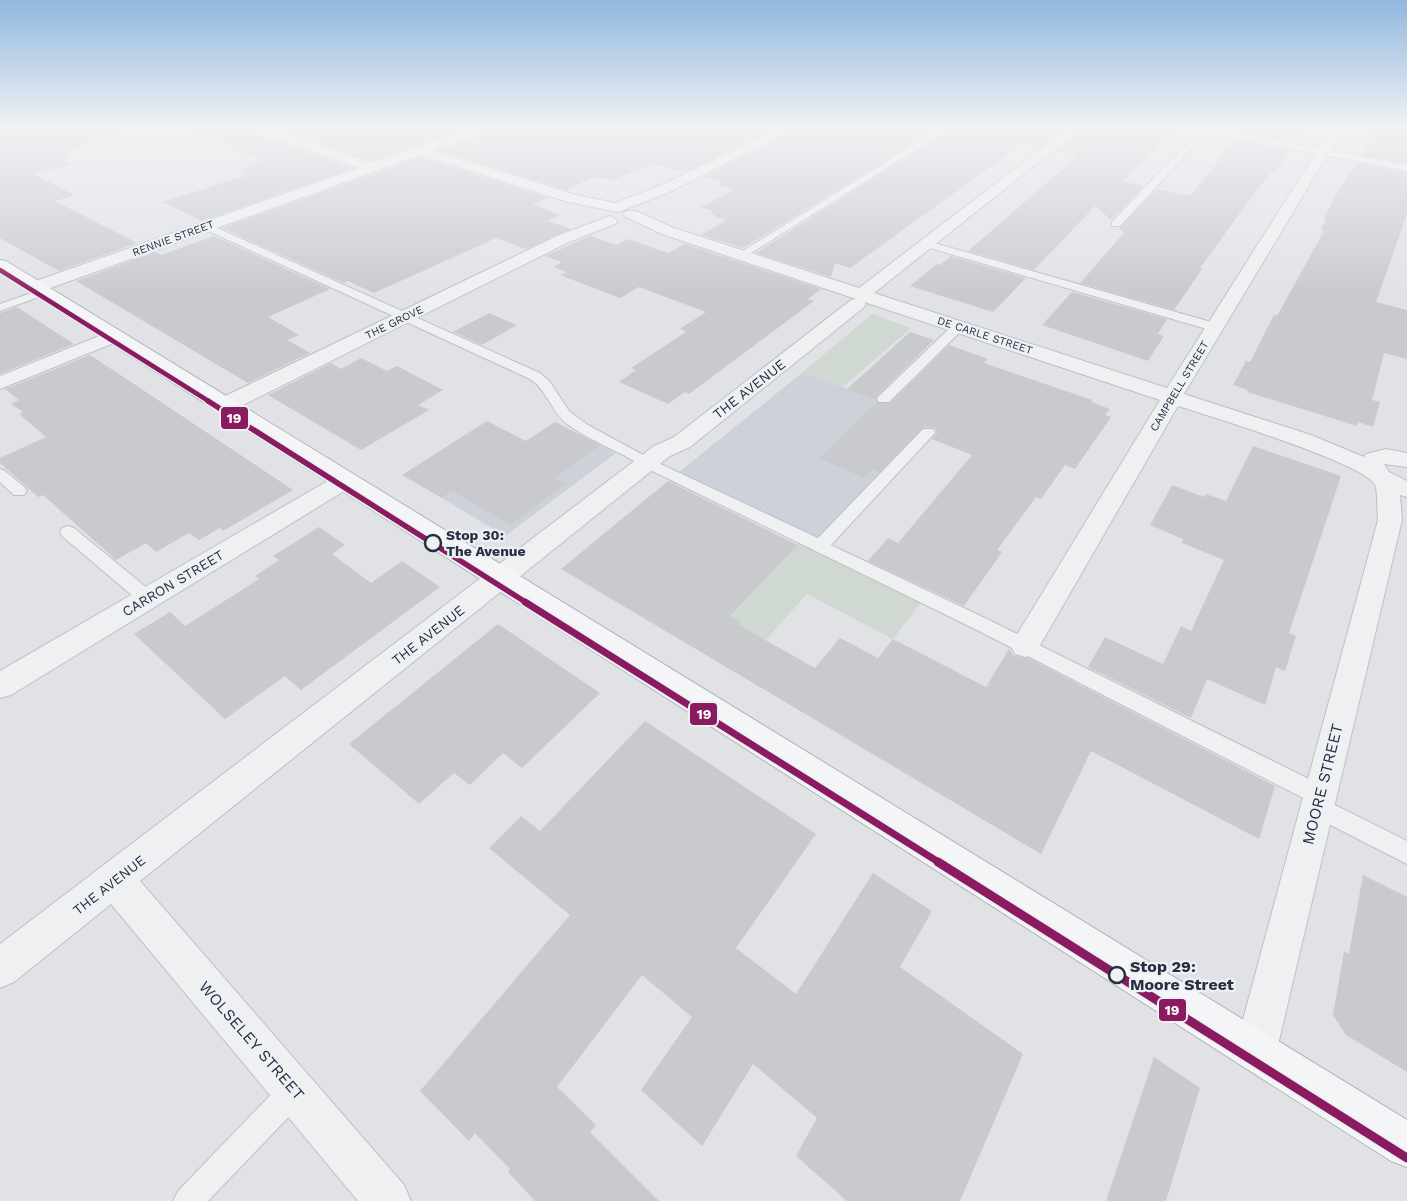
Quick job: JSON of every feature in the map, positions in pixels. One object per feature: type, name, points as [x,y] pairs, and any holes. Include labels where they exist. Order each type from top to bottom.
[{"type":"highway","points":[[0,265],[1407,1145]]},
{"type":"street","name":"RENNIE STREET","points":[[39,290],[206,226],[323,185]]},
{"type":"street","name":"DE CARLE STREET","points":[[529,185],[741,255],[859,299],[958,327],[1303,440],[1393,465]]},
{"type":"street","name":"THE GROVE","points":[[224,405],[672,185]]},
{"type":"street","name":"THE AVENUE","points":[[0,968],[502,578],[662,451],[682,442],[1002,185]]},
{"type":"street","name":"CAMPBELL STREET","points":[[1025,646],[1214,327],[1302,185]]},
{"type":"street","points":[[0,383],[114,336]]},
{"type":"street","name":"MOORE STREET","points":[[1256,1049],[1318,801],[1398,510],[1393,465]]},
{"type":"street","name":"CARRON STREET","points":[[0,686],[346,480]]},
{"type":"street","name":"WOLSELEY STREET","points":[[115,880],[388,1201]]},
{"type":"lane","points":[[741,255],[853,185]]},
{"type":"lane","points":[[1116,224],[1152,185]]},
{"type":"lane","points":[[206,226],[541,380],[548,386],[556,404],[564,414],[579,425],[633,452],[647,463],[1025,646],[1318,801],[1407,853]]},
{"type":"lane","points":[[927,244],[1214,327]]},
{"type":"lane","points":[[0,308],[39,290]]},
{"type":"lane","points":[[884,399],[958,327]]},
{"type":"lane","points":[[819,547],[928,432]]},
{"type":"lane","points":[[0,474],[19,491]]},
{"type":"lane","points":[[68,532],[147,598]]},
{"type":"lane","points":[[188,1201],[295,1090]]},
{"type":"shaded area","points":[[872,314],[911,328],[843,387],[803,372]]},
{"type":"shaded area","points":[[803,372],[931,421],[818,541],[678,473]]},
{"type":"shaded area","points":[[555,422],[616,453],[505,536],[442,498]]},
{"type":"shaded area","points":[[800,543],[921,602],[893,639],[807,594],[736,673],[721,664],[749,633],[738,627],[741,622],[730,616]]},
{"type":"building","points":[[0,185],[56,185],[75,195],[55,201],[137,243],[59,271],[0,238]]},
{"type":"building","points":[[216,185],[304,185],[202,221],[163,202]]},
{"type":"building","points":[[342,185],[508,185],[548,198],[533,204],[560,215],[548,221],[571,229],[526,249],[496,238],[374,293],[348,281],[344,283],[222,228]]},
{"type":"building","points":[[550,185],[577,185],[566,190]]},
{"type":"building","points":[[718,185],[846,185],[743,248],[701,235],[726,220],[709,213],[713,211],[701,207],[734,190]]},
{"type":"building","points":[[863,185],[965,185],[850,268],[835,263],[831,277],[756,253]]},
{"type":"building","points":[[1044,185],[1144,186],[1111,220],[1095,206],[1034,270],[968,251]]},
{"type":"building","points":[[1199,185],[1261,185],[1200,268],[1202,269],[1174,310],[1080,283],[1124,233],[1119,228],[1157,189],[1190,196]]},
{"type":"building","points":[[1342,185],[1407,185],[1407,214],[1376,302],[1407,310],[1407,359],[1384,353],[1372,400],[1380,402],[1373,427],[1358,422],[1357,426],[1247,392],[1248,390],[1233,385],[1246,361],[1250,362],[1274,315],[1277,316],[1324,231],[1321,230],[1326,219],[1324,218]]},
{"type":"building","points":[[214,236],[330,289],[268,317],[299,335],[287,340],[310,353],[248,383],[76,281],[155,252],[161,255]]},
{"type":"building","points":[[590,236],[617,245],[628,239],[668,253],[685,244],[821,289],[808,299],[814,301],[689,394],[685,392],[668,404],[619,382],[636,370],[631,368],[686,332],[680,329],[706,312],[639,287],[620,298],[560,275],[567,272],[554,267],[562,262],[545,256]]},
{"type":"building","points":[[951,256],[1026,278],[993,312],[910,286],[937,264],[940,265]]},
{"type":"building","points":[[1072,292],[1167,319],[1158,334],[1164,336],[1148,361],[1042,325]]},
{"type":"building","points":[[17,307],[74,344],[0,374],[0,313]]},
{"type":"building","points":[[489,313],[517,325],[482,345],[453,332]]},
{"type":"building","points":[[910,332],[934,340],[875,400],[847,389]]},
{"type":"building","points":[[949,345],[988,359],[984,363],[1092,400],[1091,402],[1110,409],[1105,415],[1111,417],[1075,469],[1065,465],[1041,499],[1036,497],[997,550],[1002,552],[964,606],[868,561],[888,538],[898,543],[972,455],[932,439],[937,433],[935,428],[923,427],[879,472],[872,469],[864,478],[819,458],[877,402],[890,403]]},
{"type":"building","points":[[90,355],[293,490],[223,531],[220,528],[199,540],[189,533],[156,552],[146,543],[116,560],[43,495],[38,497],[0,463],[0,458],[46,437],[19,414],[23,412],[11,404],[19,400],[5,389]]},
{"type":"building","points":[[361,358],[387,371],[397,366],[443,390],[418,405],[429,410],[361,450],[268,395],[331,363],[341,369]]},
{"type":"building","points":[[487,421],[526,441],[555,422],[600,445],[555,478],[566,484],[510,525],[452,491],[442,498],[402,475]]},
{"type":"building","points":[[1253,446],[1341,476],[1289,633],[1296,636],[1285,671],[1276,667],[1265,705],[1207,679],[1191,718],[1088,667],[1105,637],[1163,664],[1181,626],[1191,631],[1224,560],[1182,543],[1183,539],[1150,525],[1172,485],[1204,497],[1206,494],[1226,501]]},
{"type":"building","points":[[668,481],[798,545],[730,616],[741,622],[739,625],[815,668],[840,638],[878,658],[893,639],[986,687],[1009,649],[1014,656],[1028,658],[1275,786],[1259,839],[1091,751],[1041,854],[561,569]]},
{"type":"building","points":[[319,527],[345,545],[332,554],[371,583],[402,561],[440,587],[301,690],[285,676],[225,719],[134,634],[170,612],[185,626],[259,579],[255,576],[279,560],[273,556]]},
{"type":"building","points":[[498,624],[600,693],[522,768],[503,753],[470,785],[454,773],[419,804],[349,744]]},
{"type":"building","points":[[645,721],[816,834],[736,948],[796,994],[873,873],[932,911],[900,967],[1023,1054],[960,1201],[847,1201],[796,1156],[817,1118],[753,1064],[702,1146],[641,1090],[692,1017],[642,975],[557,1087],[596,1125],[590,1132],[659,1201],[535,1201],[508,1172],[510,1169],[475,1133],[469,1141],[420,1091],[570,915],[489,848],[521,816],[540,831]]},
{"type":"building","points":[[1363,875],[1407,897],[1407,1072],[1346,1035],[1333,1015],[1344,951],[1349,954]]},
{"type":"building","points":[[1154,1057],[1200,1088],[1166,1201],[1106,1201]]},
{"type":"transit line","name":"19","points":[[0,270],[1407,1158]]},
{"type":"place","name":"Stop 30: The Avenue","points":[[433,543]]},
{"type":"place","name":"Stop 29: Moore Street","points":[[1117,975]]}]
